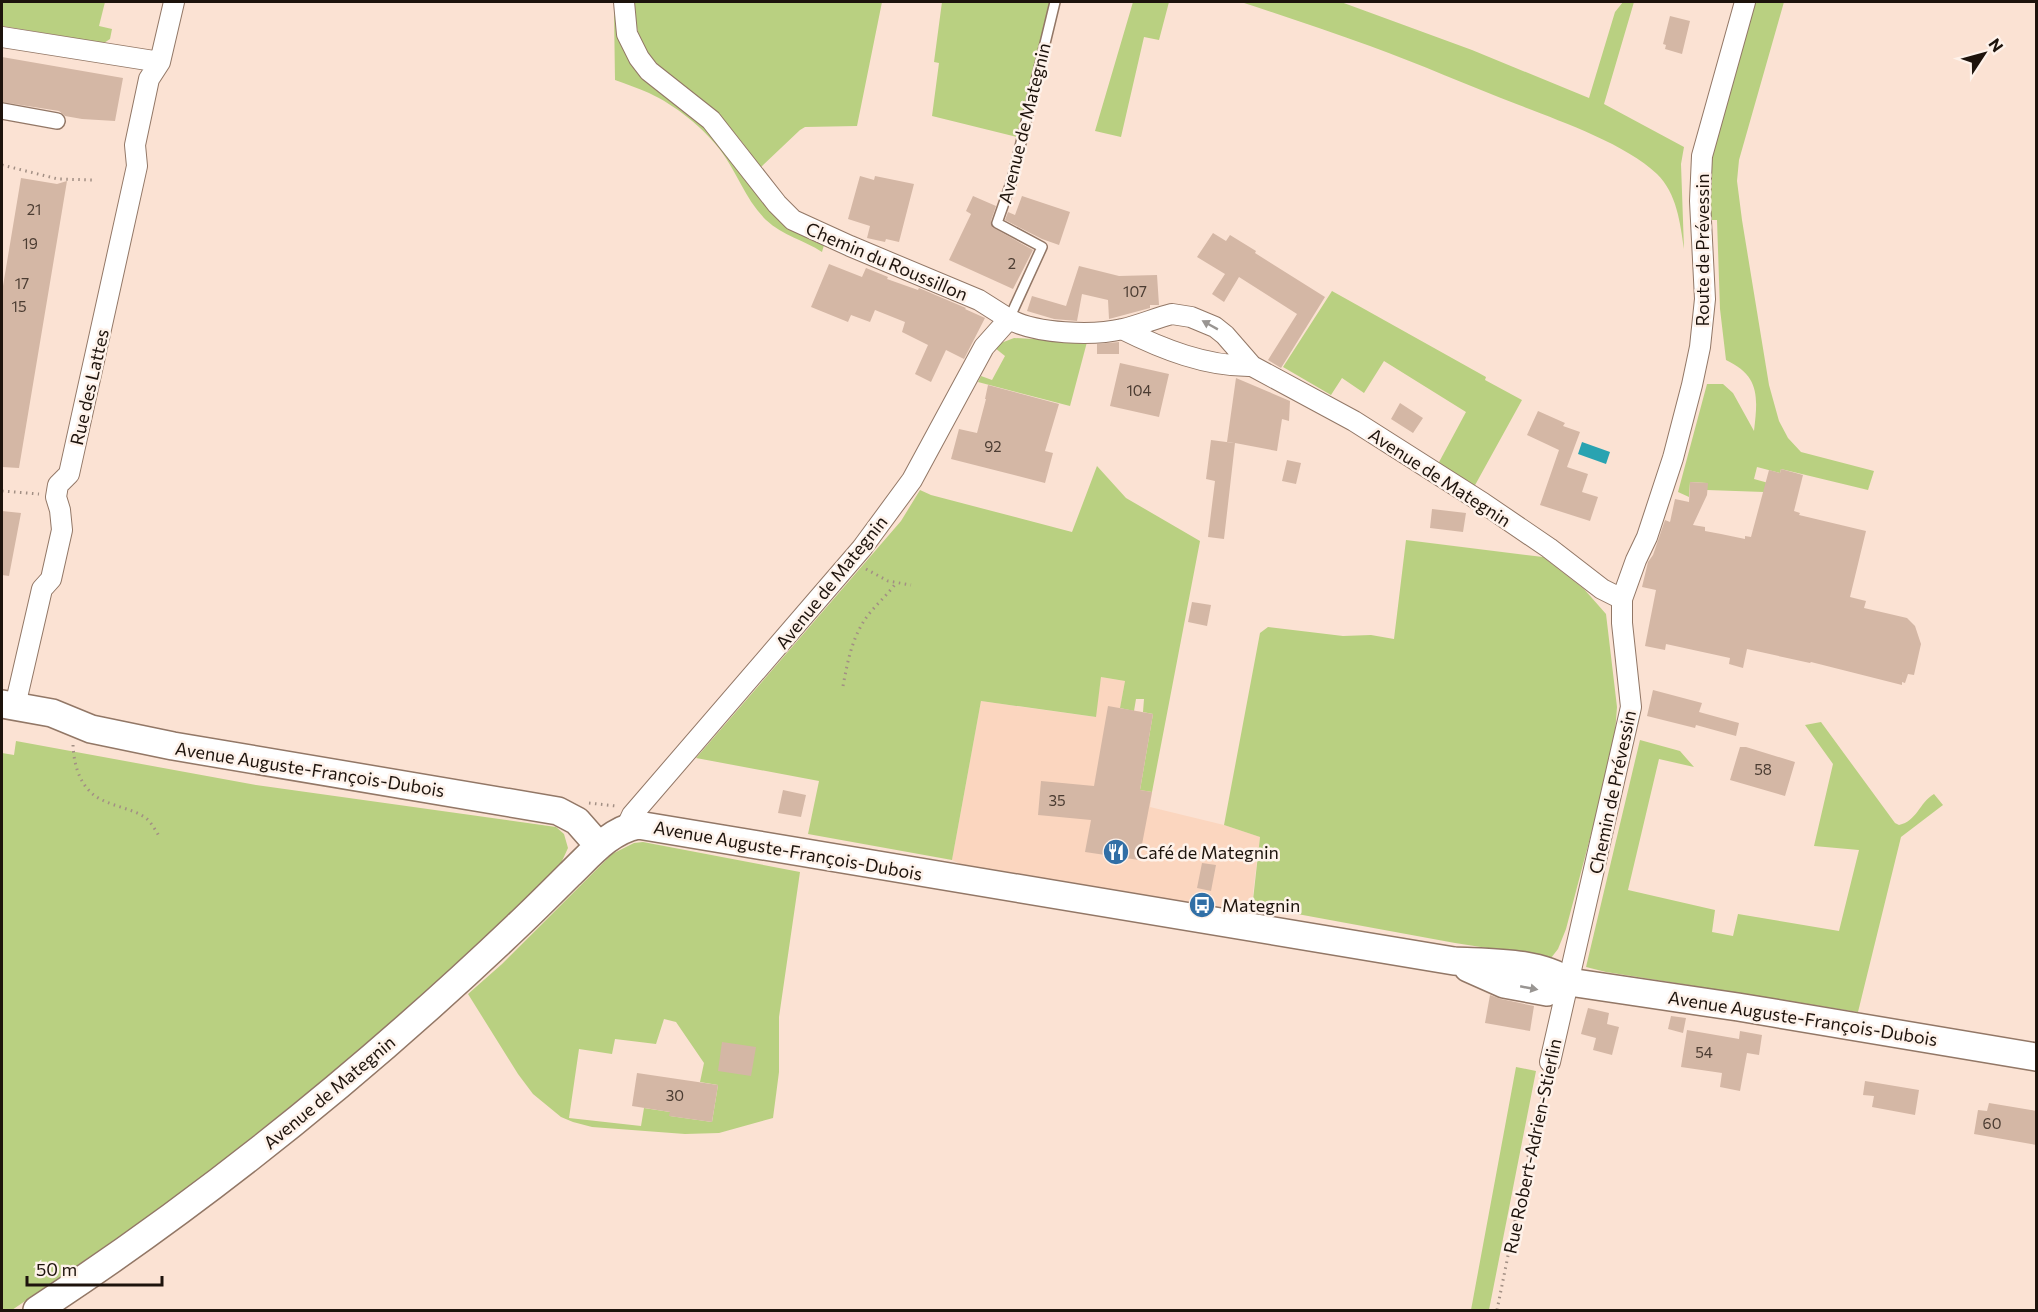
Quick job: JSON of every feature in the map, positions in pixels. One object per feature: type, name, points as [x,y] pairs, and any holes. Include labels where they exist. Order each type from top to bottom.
[{"type":"main road","name":"Avenue Auguste-François-Dubois","points":[[8,705],[52,713],[91,729],[173,746],[558,811],[577,821],[599,846]]},
{"type":"main road","name":"Avenue Auguste-François-Dubois","points":[[626,828],[638,825],[651,826],[1454,961],[1504,984],[1547,992],[1569,982],[1738,1007],[2037,1057]]},
{"type":"main road","points":[[599,846],[626,828]]},
{"type":"main road","name":"Avenue de Mategnin","points":[[37,1311],[199,1195],[264,1146],[357,1070],[479,962],[599,846]]},
{"type":"street","name":"Rue des Lattes","points":[[8,705],[42,589],[51,579],[62,530],[56,496],[58,485],[69,474],[137,166],[135,145],[149,78],[160,62],[174,2]]},
{"type":"street","name":"Chemin du Roussillon","points":[[624,2],[627,34],[639,58],[649,71],[711,120],[777,204],[794,220],[980,300],[1009,319]]},
{"type":"street","name":"Route de Prévessin","points":[[1622,599],[1652,523],[1692,385],[1704,321],[1705,299],[1700,177],[1702,156],[1745,2]]},
{"type":"street","points":[[2,37],[160,62]]},
{"type":"street","points":[[2,111],[57,121]]},
{"type":"street","name":"Avenue de Mategnin","points":[[626,828],[632,815],[851,561],[912,480],[984,347],[1009,319],[1028,327],[1065,333],[1122,329],[1172,314],[1191,317],[1215,327],[1252,366],[1354,421],[1483,503],[1549,548],[1602,589],[1622,599]]},
{"type":"street","name":"Avenue de Mategnin","points":[[1122,329],[1172,350],[1210,362],[1232,366],[1252,366]]},
{"type":"street","name":"Chemin de Prévessin","points":[[1569,982],[1631,707],[1622,623],[1622,599]]},
{"type":"street","name":"Rue Robert-Adrien-Stierlin","points":[[1550,1062],[1569,982]]},
{"type":"lane","name":"Avenue de Mategnin","points":[[1009,319],[1042,248],[997,223],[1012,180],[1055,2]]},
{"type":"path","points":[[2,165],[58,178],[93,180]]},
{"type":"path","points":[[2,491],[40,495]]},
{"type":"path","points":[[851,561],[888,581],[911,585]]},
{"type":"path","points":[[843,686],[856,635],[869,614],[896,583]]},
{"type":"path","points":[[73,742],[74,757],[80,779],[89,792],[102,800],[148,819],[159,836]]},
{"type":"path","name":"Rue Robert-Adrien-Stierlin","points":[[1497,1311],[1533,1132],[1550,1062]]},
{"type":"shaded area","points":[[1101,677],[1125,681],[1120,708],[1153,714],[1140,789],[1152,792],[1150,807],[1224,825],[1260,837],[1252,918],[974,871],[952,860],[981,701],[1095,717]]},
{"type":"green space","points":[[2,2],[105,2],[99,26],[112,29],[110,39],[104,43],[2,26]]},
{"type":"green space","points":[[635,2],[882,2],[857,126],[805,127],[761,167],[730,128],[669,75],[649,54],[638,33]]},
{"type":"green space","points":[[942,2],[1051,2],[1017,137],[932,116],[939,63],[934,62]]},
{"type":"green space","points":[[1133,2],[1169,2],[1159,40],[1144,37],[1121,137],[1095,131]]},
{"type":"green space","points":[[1241,2],[1341,2],[1472,50],[1589,98],[1615,12],[1623,2],[1634,2],[1604,104],[1684,147],[1681,164],[1684,249],[1676,209],[1664,182],[1644,163],[1611,143],[1407,60]]},
{"type":"green space","points":[[1753,2],[1784,2],[1739,160],[1737,181],[1769,385],[1779,421],[1788,438],[1801,452],[1874,471],[1868,490],[1781,469],[1780,473],[1757,467],[1754,479],[1772,484],[1764,492],[1707,490],[1707,483],[1690,482],[1689,497],[1678,492],[1707,384],[1723,384],[1733,393],[1754,431],[1756,398],[1751,381],[1737,366],[1726,360],[1720,309],[1717,220],[1708,220],[1710,161]]},
{"type":"green space","points":[[614,12],[618,30],[696,116],[788,227],[824,245],[822,252],[779,230],[766,220],[752,204],[721,151],[688,118],[659,98],[615,80]]},
{"type":"green space","points":[[1332,291],[1486,377],[1485,380],[1522,400],[1474,487],[1438,464],[1466,412],[1384,361],[1364,393],[1342,378],[1331,395],[1283,367]]},
{"type":"green space","points":[[1014,338],[1087,342],[1070,406],[978,382],[981,376],[992,380],[1005,356],[995,348]]},
{"type":"green space","points":[[1097,466],[1126,498],[1200,541],[1152,792],[1140,790],[1153,714],[1143,712],[1144,699],[1136,699],[1134,711],[1120,708],[1125,681],[1101,677],[1096,717],[981,701],[952,860],[808,834],[819,781],[696,758],[901,521],[920,490],[931,495],[1072,532]]},
{"type":"green space","points":[[1406,540],[1543,557],[1584,589],[1606,614],[1617,707],[1614,747],[1566,929],[1558,949],[1551,958],[1281,911],[1280,914],[1252,909],[1260,837],[1224,825],[1260,633],[1268,627],[1343,636],[1371,635],[1394,639]]},
{"type":"green space","points":[[1821,722],[1895,823],[1899,825],[1910,820],[1934,794],[1943,805],[1901,837],[1858,1012],[1586,967],[1640,740],[1680,751],[1694,767],[1659,759],[1628,890],[1715,910],[1712,932],[1733,936],[1738,914],[1839,931],[1859,850],[1814,846],[1833,764],[1805,725]]},
{"type":"green space","points":[[16,741],[256,785],[556,827],[564,834],[568,848],[554,871],[507,918],[461,962],[351,1058],[172,1201],[12,1310],[2,1310],[2,753],[14,755]]},
{"type":"green space","points":[[643,842],[800,872],[779,1017],[779,1072],[773,1118],[719,1133],[685,1134],[592,1127],[573,1122],[561,1117],[533,1094],[468,994],[502,964],[612,854],[634,843]],"holes":[[[664,1019],[676,1022],[704,1063],[700,1082],[718,1085],[712,1122],[670,1116],[670,1112],[644,1108],[641,1126],[569,1118],[579,1049],[612,1054],[615,1039],[656,1044]]]},
{"type":"green space","points":[[1516,1067],[1536,1071],[1489,1310],[1471,1310]]},
{"type":"water","points":[[1582,442],[1610,452],[1606,464],[1578,454]]},
{"type":"building","points":[[1670,16],[1690,21],[1682,54],[1665,49],[1666,45],[1663,44]]},
{"type":"building","points":[[2,57],[123,78],[115,121],[82,119],[65,116],[59,111],[2,102]]},
{"type":"building","points":[[860,176],[874,180],[875,176],[914,184],[899,242],[867,238],[870,226],[848,219]]},
{"type":"building","points":[[21,178],[57,184],[67,181],[19,468],[2,467],[2,292]]},
{"type":"building","points":[[973,196],[996,206],[991,221],[992,227],[1033,250],[1013,289],[949,260],[971,214],[966,211]]},
{"type":"building","points":[[1022,196],[1070,212],[1059,245],[1005,220],[1008,212],[1015,215]]},
{"type":"building","points":[[1213,233],[1226,241],[1230,235],[1325,297],[1281,368],[1268,360],[1297,314],[1239,277],[1224,302],[1212,294],[1225,274],[1197,257]]},
{"type":"building","points":[[829,264],[862,277],[866,268],[888,277],[887,279],[918,290],[919,288],[985,318],[964,359],[946,350],[931,382],[915,374],[928,345],[902,332],[905,322],[875,310],[870,322],[851,315],[848,322],[811,307]]},
{"type":"building","points":[[1079,266],[1119,276],[1157,275],[1159,305],[1150,305],[1150,308],[1109,319],[1108,300],[1082,294],[1077,321],[1054,319],[1027,311],[1032,296],[1066,306]]},
{"type":"building","points":[[1119,342],[1119,354],[1097,354],[1097,344]]},
{"type":"building","points":[[1120,363],[1169,374],[1159,417],[1110,406]]},
{"type":"building","points":[[1236,378],[1290,401],[1289,421],[1282,419],[1277,451],[1235,443],[1224,539],[1208,537],[1215,481],[1206,479],[1211,440],[1234,443],[1227,442]]},
{"type":"building","points":[[988,385],[1059,404],[1045,451],[1053,453],[1045,483],[951,459],[959,429],[977,433]]},
{"type":"building","points":[[1400,403],[1423,418],[1413,433],[1391,419]]},
{"type":"building","points":[[1538,411],[1565,423],[1563,426],[1580,432],[1567,467],[1588,474],[1582,492],[1598,497],[1590,521],[1540,505],[1559,450],[1527,435]]},
{"type":"building","points":[[1287,460],[1301,463],[1296,484],[1282,481]]},
{"type":"building","points":[[1781,469],[1803,475],[1794,511],[1800,513],[1799,515],[1866,531],[1850,597],[1866,601],[1864,608],[1907,618],[1915,626],[1921,644],[1914,675],[1908,674],[1902,685],[1811,662],[1747,649],[1743,668],[1729,664],[1730,658],[1666,644],[1665,650],[1645,646],[1656,590],[1642,587],[1648,562],[1653,555],[1665,520],[1670,522],[1675,499],[1689,502],[1690,482],[1708,483],[1707,495],[1693,525],[1705,527],[1705,531],[1745,539],[1745,536],[1751,537],[1769,470],[1780,473]]},
{"type":"building","points":[[1432,509],[1466,513],[1463,532],[1430,528]]},
{"type":"building","points":[[2,511],[21,513],[9,576],[2,575]]},
{"type":"building","points":[[1192,602],[1211,605],[1207,626],[1188,622]]},
{"type":"building","points":[[1653,690],[1702,703],[1699,712],[1739,723],[1736,736],[1696,725],[1695,728],[1647,716]]},
{"type":"building","points":[[1108,706],[1153,714],[1140,790],[1152,792],[1139,860],[1085,852],[1091,820],[1038,815],[1041,781],[1094,786]]},
{"type":"building","points":[[1740,747],[1795,762],[1785,796],[1730,780]]},
{"type":"building","points":[[783,790],[806,795],[801,817],[778,813]]},
{"type":"building","points":[[1202,863],[1216,865],[1211,891],[1197,888]]},
{"type":"building","points":[[1490,995],[1534,1006],[1530,1031],[1485,1023]]},
{"type":"building","points":[[1588,1008],[1609,1013],[1607,1024],[1619,1027],[1612,1055],[1593,1050],[1596,1038],[1581,1034]]},
{"type":"building","points":[[1671,1016],[1686,1018],[1683,1033],[1668,1029]]},
{"type":"building","points":[[1687,1030],[1739,1039],[1740,1031],[1762,1035],[1759,1055],[1747,1053],[1740,1091],[1720,1087],[1722,1073],[1681,1067]]},
{"type":"building","points":[[722,1042],[756,1047],[751,1076],[718,1071]]},
{"type":"building","points":[[637,1073],[718,1085],[712,1122],[669,1116],[670,1112],[632,1106]]},
{"type":"building","points":[[1865,1081],[1919,1090],[1915,1115],[1872,1107],[1874,1096],[1863,1095]]},
{"type":"building","points":[[1989,1103],[2037,1111],[2037,1145],[1974,1134],[1978,1110],[1987,1111]]},
{"type":"place","name":"Café de Mategnin","points":[[1116,852]]},
{"type":"place","name":"Mategnin","points":[[1202,905]]}]
